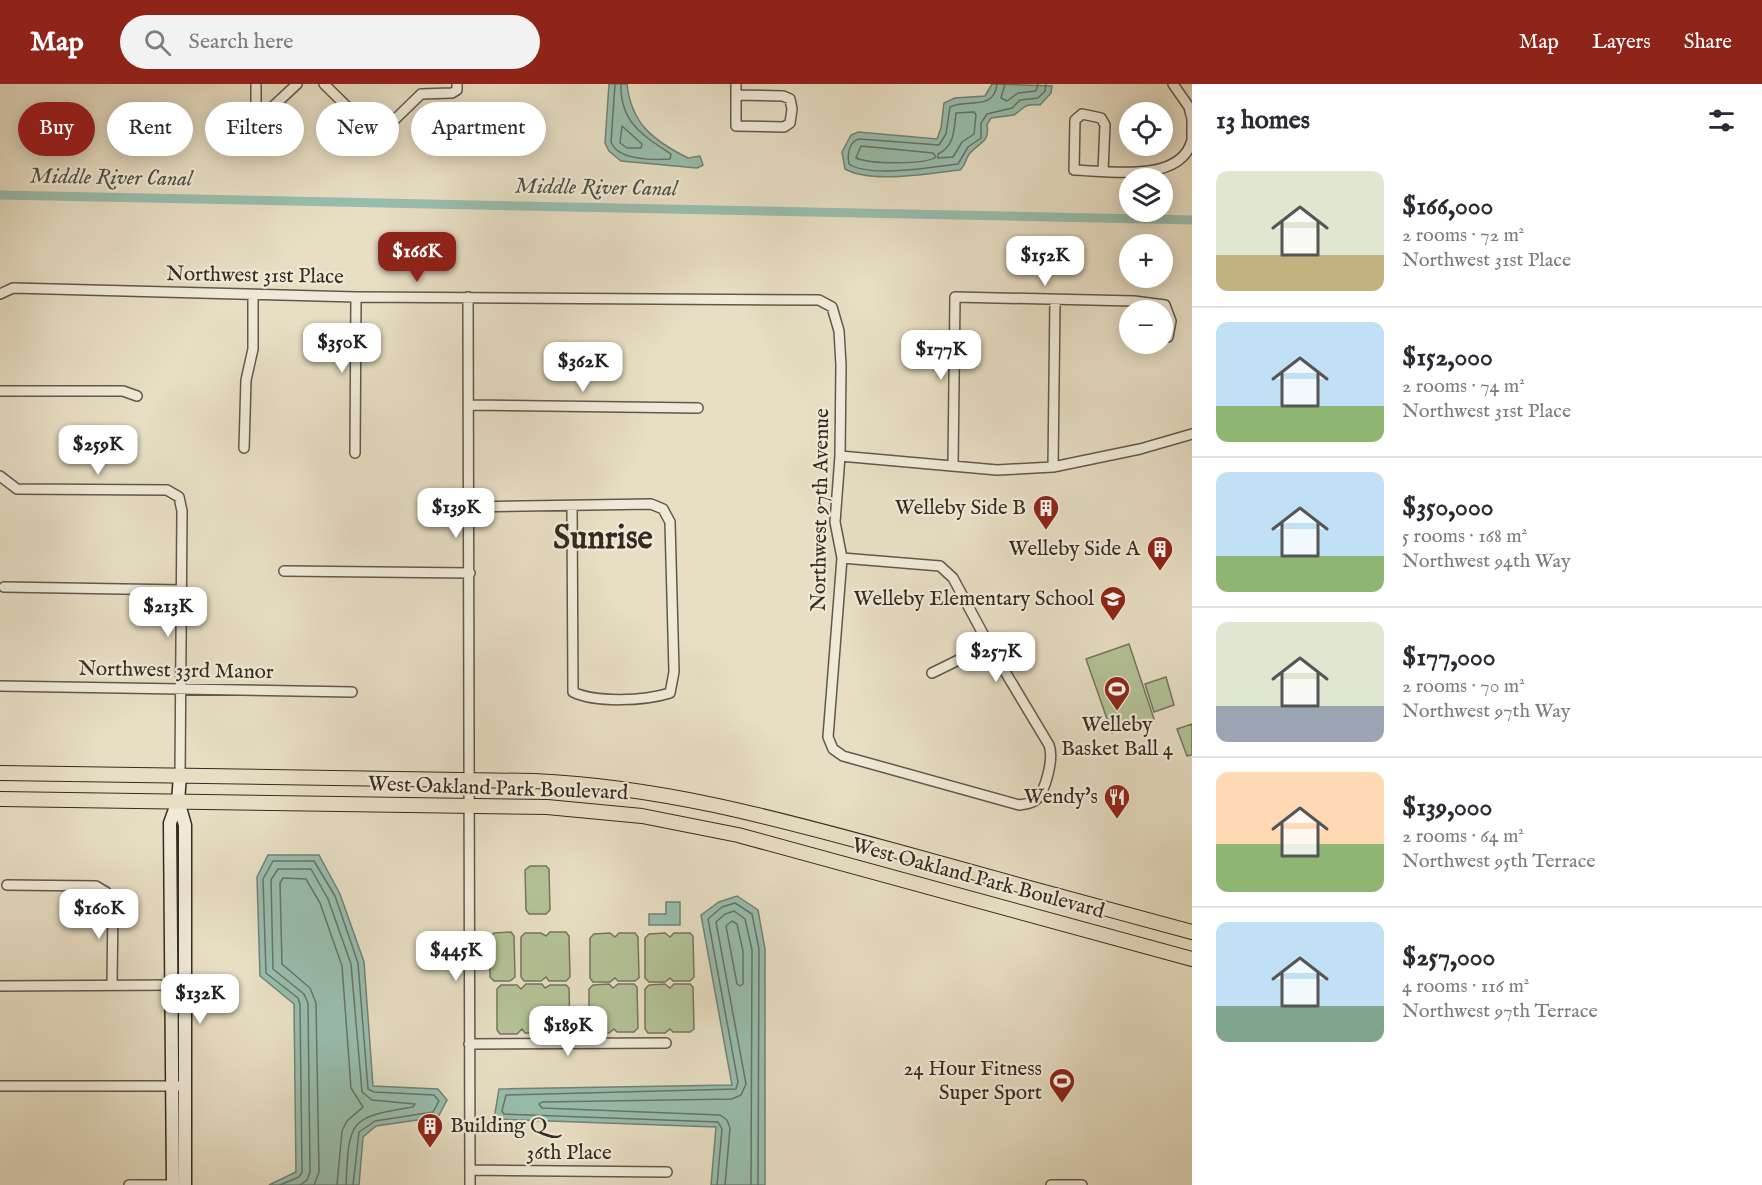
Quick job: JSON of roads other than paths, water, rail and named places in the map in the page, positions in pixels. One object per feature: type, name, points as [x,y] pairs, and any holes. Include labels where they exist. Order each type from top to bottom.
[{"type":"main road","name":"West Oakland Park Boulevard","points":[[0,773],[470,780],[612,786],[712,802],[1192,932]]},
{"type":"main road","name":"West Oakland Park Boulevard","points":[[0,799],[593,810],[699,826],[1192,959]]},
{"type":"street","points":[[256,84],[256,111],[266,113],[297,84]]},
{"type":"street","points":[[324,84],[374,133],[381,134],[421,94],[452,93],[457,90],[457,84]]},
{"type":"street","points":[[736,84],[735,126],[784,127],[790,123],[792,109],[790,99],[783,96],[736,95]]},
{"type":"street","points":[[1103,171],[1105,125],[1101,118],[1082,114],[1074,120],[1074,170],[1133,173],[1168,166],[1184,156],[1192,140],[1192,120],[1189,107],[1173,84]]},
{"type":"street","name":"Northwest 31st Place","points":[[0,293],[13,288],[356,297],[819,300],[832,307]]},
{"type":"street","points":[[244,448],[246,380],[253,348],[253,295]]},
{"type":"street","points":[[355,453],[356,297]]},
{"type":"street","points":[[468,297],[470,1185]]},
{"type":"street","points":[[953,466],[955,297],[1119,301]]},
{"type":"street","points":[[1053,467],[1055,300]]},
{"type":"street","name":"Northwest 97th Avenue","points":[[832,307],[839,331],[841,365],[840,456],[835,522],[842,558],[828,737],[833,749],[843,756],[1019,805],[1028,804],[1038,798],[1052,754],[989,645]]},
{"type":"street","points":[[0,391],[123,391],[137,396]]},
{"type":"street","points":[[469,405],[698,408]]},
{"type":"street","points":[[840,456],[997,470],[1053,467],[1140,449],[1192,434]]},
{"type":"street","points":[[2,479],[17,489],[167,490],[179,497],[182,511],[180,776],[178,801],[170,823],[173,1185]]},
{"type":"street","points":[[469,507],[651,504],[663,509],[670,522],[674,672],[670,693],[658,697],[588,699],[573,692],[572,506]]},
{"type":"street","points":[[842,558],[940,566],[953,578],[989,645],[932,673]]},
{"type":"street","points":[[284,572],[470,573]]},
{"type":"street","points":[[4,588],[182,590]]},
{"type":"street","name":"Northwest 33rd Manor","points":[[0,686],[352,692]]},
{"type":"street","points":[[178,801],[185,825],[185,1185]]},
{"type":"street","points":[[7,885],[96,886],[106,891],[113,906],[112,984]]},
{"type":"street","points":[[0,986],[112,984],[185,986]]},
{"type":"street","points":[[469,1044],[666,1043]]},
{"type":"street","points":[[0,1086],[185,1087]]},
{"type":"street","name":"36th Place","points":[[470,1170],[668,1172]]},
{"type":"street","points":[[1051,1184],[1082,1185]]},
{"type":"street","points":[[129,1185],[178,1185]]},
{"type":"water","points":[[609,84],[627,84],[633,110],[646,130],[665,145],[688,158],[700,156],[703,165],[697,168],[621,161],[609,151],[605,143]]},
{"type":"water","points":[[992,84],[1052,86],[1051,93],[1040,105],[1027,106],[1014,115],[991,118],[987,125],[986,138],[970,153],[960,170],[885,177],[870,176],[845,169],[842,152],[851,135],[858,132],[937,139],[941,128],[944,103],[955,98],[985,96]]},
{"type":"water","points":[[268,855],[319,855],[340,894],[364,962],[373,1086],[438,1089],[447,1100],[438,1117],[376,1126],[363,1137],[359,1185],[269,1185],[296,1172],[294,1004],[260,976],[257,877]]},
{"type":"water","points":[[737,896],[758,910],[765,949],[765,1185],[711,1185],[716,1127],[494,1119],[499,1089],[732,1085],[701,915],[719,902]]},
{"type":"water","points":[[666,902],[680,902],[680,925],[649,925],[649,914],[666,914]]},
{"type":"waterway","name":"Middle River Canal","points":[[0,195],[1192,220]]},
{"type":"place","name":"Welleby Side B","points":[[1046,531]]},
{"type":"place","name":"Welleby Side A","points":[[1160,572]]},
{"type":"place","name":"Welleby Elementary School","points":[[1113,622]]},
{"type":"place","name":"Welleby Basket Ball 4","points":[[1117,712]]},
{"type":"place","name":"Wendy's","points":[[1117,820]]},
{"type":"place","name":"24 Hour Fitness Super Sport","points":[[1062,1104]]},
{"type":"place","name":"Building Q","points":[[430,1149]]},
{"type":"district","name":"Sunrise","points":[[603,539]]}]
